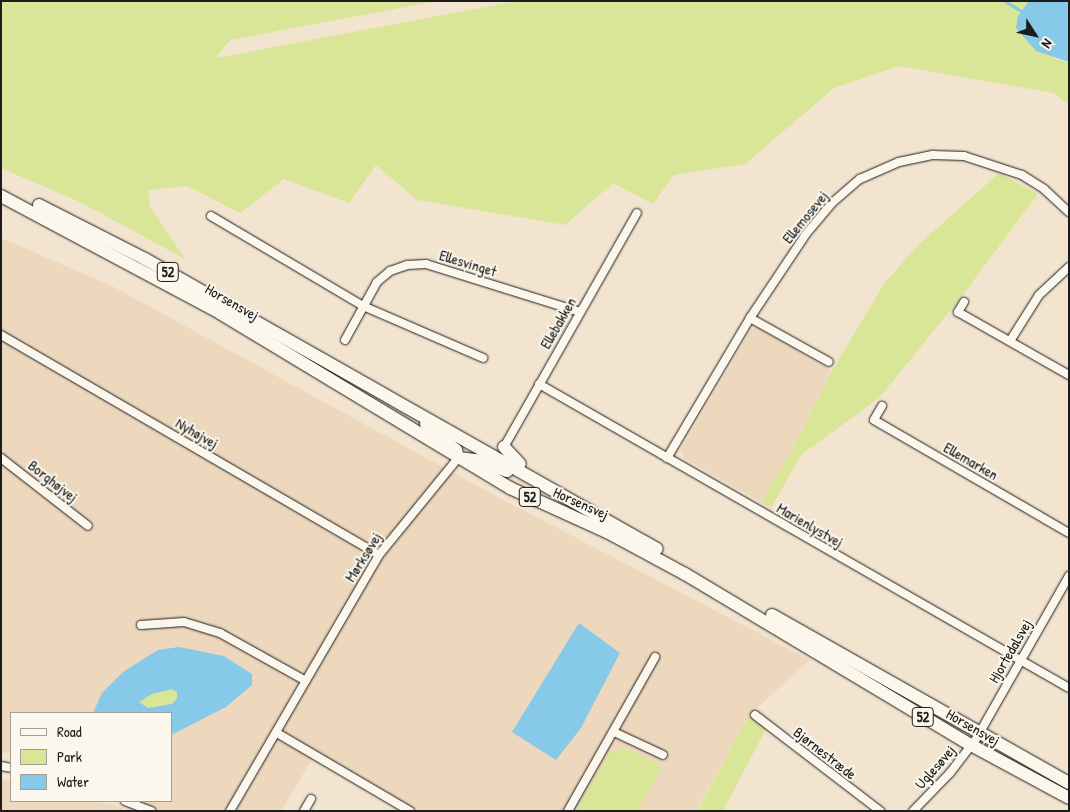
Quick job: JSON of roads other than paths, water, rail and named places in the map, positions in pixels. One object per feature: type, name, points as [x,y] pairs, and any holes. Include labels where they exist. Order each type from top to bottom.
[{"type":"main road","name":"Horsensvej","points":[[1,191],[38,205],[145,259],[400,402],[549,487],[975,738],[1069,798]]},
{"type":"main road","name":"Horsensvej","points":[[1,196],[220,313],[510,488],[607,532],[975,738],[1069,783]]},
{"type":"main road","name":"52","points":[[400,402],[444,438],[456,450],[458,458],[481,461],[549,487]]},
{"type":"main road","name":"52","points":[[504,447],[512,458],[549,487]]},
{"type":"street","name":"Ellemosevej","points":[[667,458],[750,318],[832,203],[860,179],[899,162],[932,155],[964,156],[992,163],[1044,189],[1069,212]]},
{"type":"street","name":"Ellebakken","points":[[504,447],[637,213]]},
{"type":"street","points":[[211,216],[363,306],[483,358]]},
{"type":"street","name":"Ellesvinget","points":[[345,340],[377,282],[390,271],[407,264],[426,264],[580,312]]},
{"type":"street","points":[[1010,341],[1039,295],[1069,267]]},
{"type":"street","points":[[964,302],[958,312],[1069,375]]},
{"type":"street","points":[[750,318],[829,362]]},
{"type":"street","name":"Nyhøjvej","points":[[1,336],[379,555]]},
{"type":"street","name":"Marienlystvej","points":[[539,384],[1069,688]]},
{"type":"street","name":"Ellemarken","points":[[882,406],[874,420],[1069,533]]},
{"type":"street","name":"Borghøjvej","points":[[1,458],[88,526]]},
{"type":"street","name":"Mørksøvej","points":[[230,811],[379,555],[458,458]]},
{"type":"street","name":"Hjortedalsvej","points":[[975,738],[1069,576]]},
{"type":"street","points":[[141,625],[184,622],[220,633],[306,681]]},
{"type":"street","points":[[568,811],[655,657]]},
{"type":"street","name":"Bjørnestræde","points":[[755,716],[880,811]]},
{"type":"street","points":[[614,732],[663,756]]},
{"type":"street","points":[[277,733],[410,811]]},
{"type":"street","name":"Uglesøvej","points":[[913,811],[950,773],[975,738]]},
{"type":"street","points":[[304,811],[311,798]]},
{"type":"street","points":[[128,802],[152,811]]},
{"type":"water","points":[[1029,1],[1069,1],[1069,62],[1036,51],[1016,28],[1018,16]]},
{"type":"water","points":[[579,623],[620,653],[581,728],[556,760],[512,732]]},
{"type":"water","points":[[179,647],[224,656],[252,674],[252,685],[226,707],[172,734],[172,712],[93,712],[102,693],[123,672],[158,650]],"holes":[[[172,689],[177,692],[177,698],[172,704],[148,708],[139,702],[152,694]]]},
{"type":"waterway","points":[[1005,1],[1021,11]]}]
